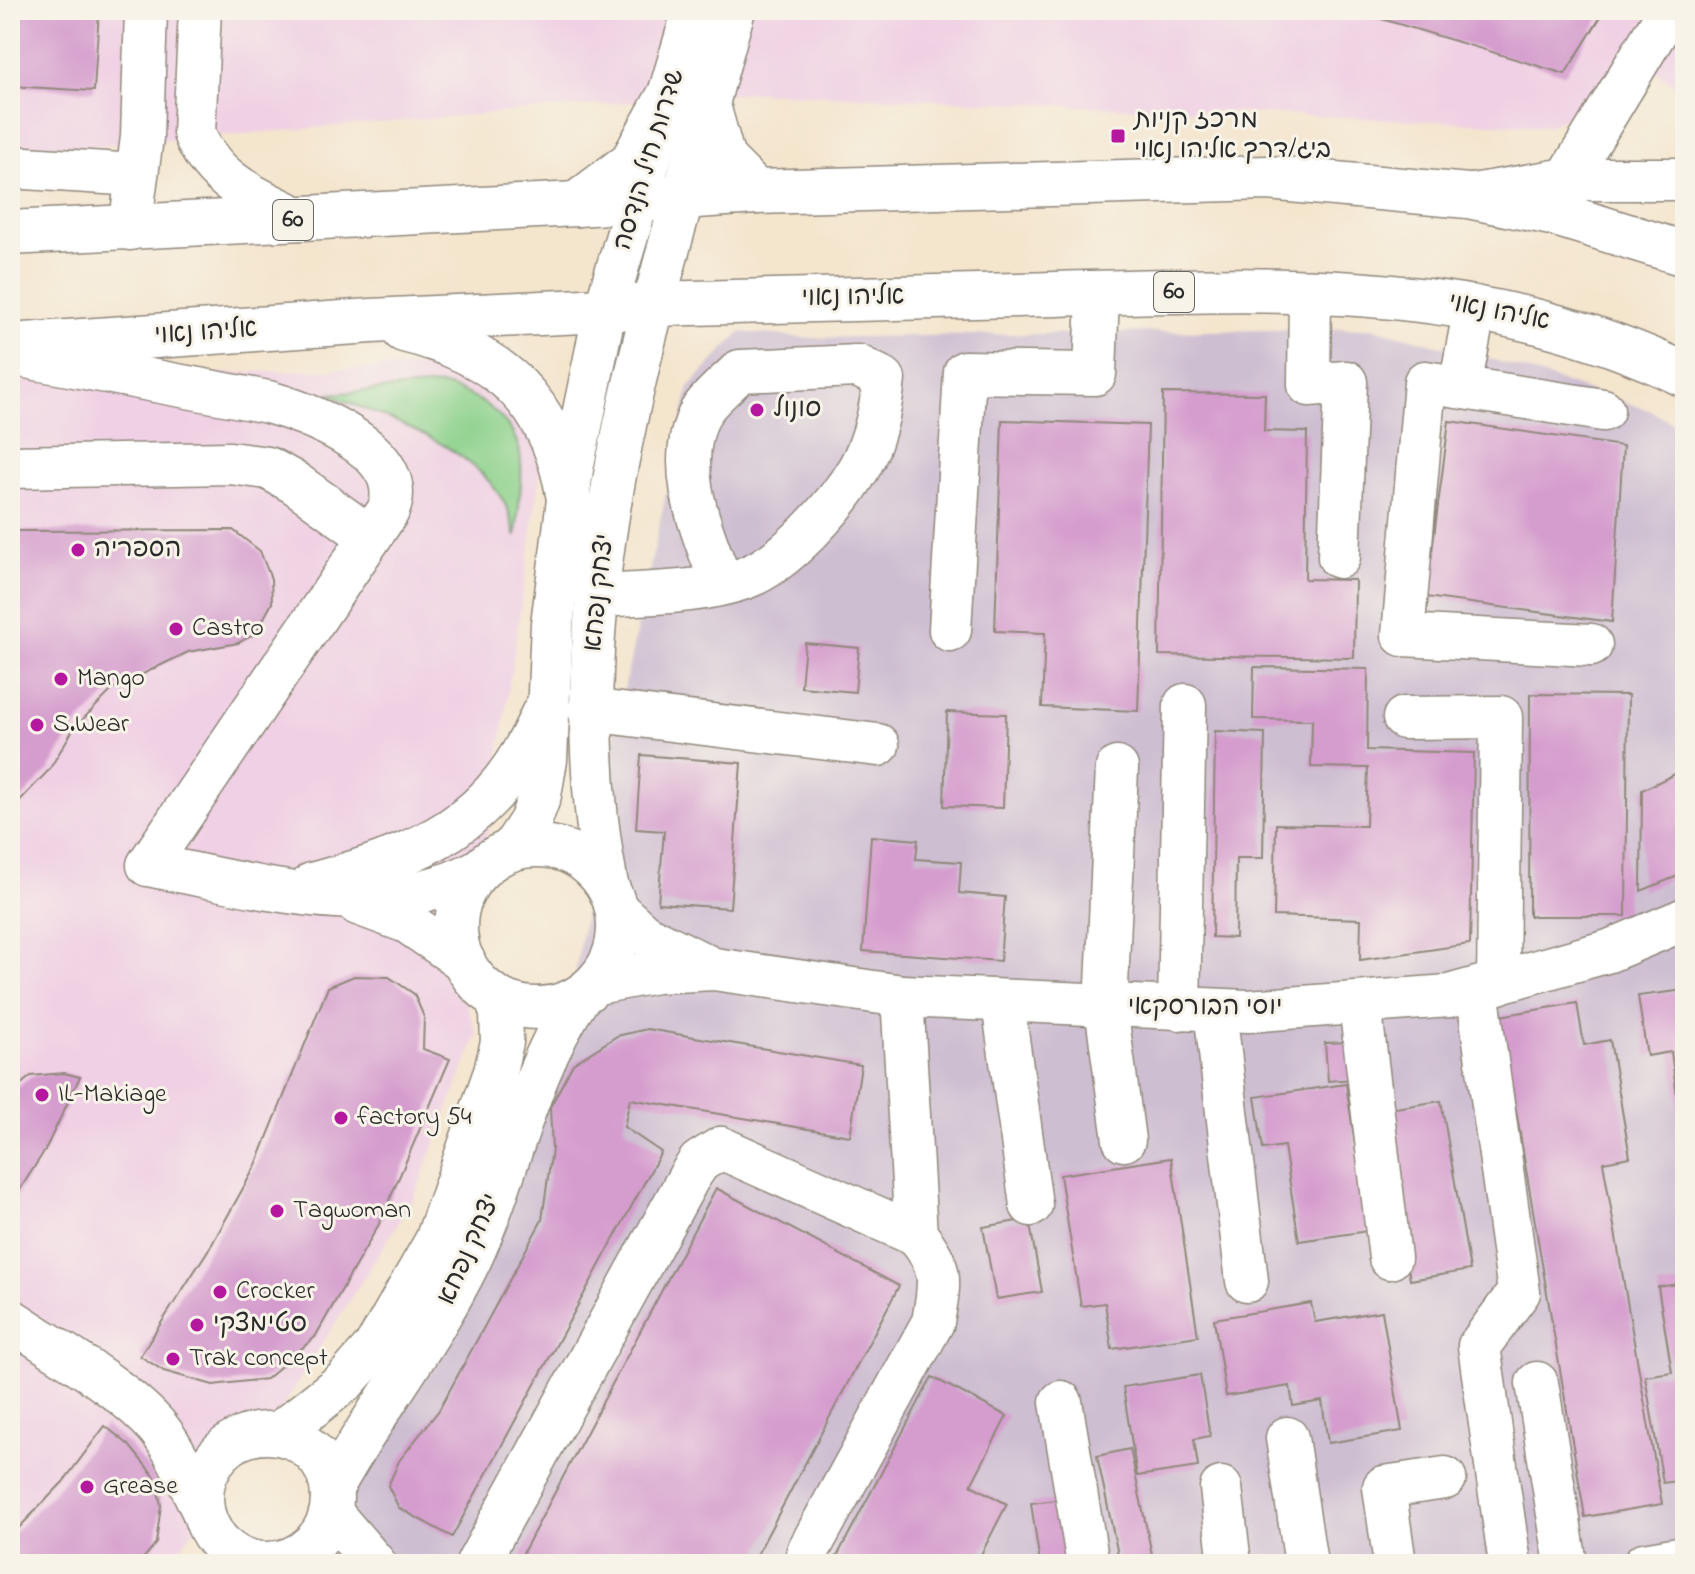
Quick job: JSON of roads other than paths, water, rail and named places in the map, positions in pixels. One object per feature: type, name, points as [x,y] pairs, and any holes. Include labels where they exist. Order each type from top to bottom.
[{"type":"highway","points":[[577,204],[632,162],[688,98],[723,159],[756,192]]},
{"type":"highway","name":"60","points":[[10,233],[130,229],[756,192],[1268,178],[1468,196],[1556,214],[1685,254]]},
{"type":"highway","name":"אליהו נאוי","points":[[10,346],[371,321],[605,310],[651,304],[1098,293],[1361,291],[1475,307],[1554,323],[1633,350],[1685,375]]},
{"type":"highway","points":[[371,321],[442,339],[480,359],[518,386],[541,417],[562,458],[569,499]]},
{"type":"street","points":[[130,229],[139,156],[146,10]]},
{"type":"street","points":[[200,10],[194,133],[209,164],[264,203],[300,219]]},
{"type":"street","name":"שדרות חיל הנדסה","points":[[651,304],[683,196],[694,10]]},
{"type":"street","name":"שדרות חיל הנדסה","points":[[605,310],[639,199],[734,10]]},
{"type":"street","points":[[1567,179],[1669,10]]},
{"type":"street","points":[[10,167],[139,156],[194,133]]},
{"type":"street","points":[[1468,196],[1567,179],[1685,179]]},
{"type":"street","points":[[1310,291],[1309,385],[1346,382],[1339,557]]},
{"type":"street","points":[[950,630],[965,372],[1095,374],[1098,293]]},
{"type":"street","name":"יצחק נפחא","points":[[612,898],[593,801],[589,710],[598,596],[614,477],[651,304]]},
{"type":"street","points":[[1460,387],[1475,307]]},
{"type":"street","name":"יצחק נפחא","points":[[512,849],[530,822],[540,795],[546,760],[552,624],[569,499],[605,310]]},
{"type":"street","points":[[10,354],[268,402],[306,413],[362,446],[389,475],[394,496],[370,537],[148,865],[288,891],[382,899],[448,886],[512,849],[539,845],[566,851],[590,864],[612,898],[615,949],[588,990],[559,1006],[537,1008],[496,997],[477,982],[464,961],[456,939],[456,914],[464,891],[477,871]]},
{"type":"street","points":[[598,596],[698,589],[722,584],[747,578],[794,546],[859,468],[881,412],[884,379],[858,366],[740,371],[702,409],[688,444],[691,477],[698,520],[722,584]]},
{"type":"street","points":[[1591,645],[1403,635],[1425,382],[1603,410]]},
{"type":"street","points":[[10,467],[230,463],[268,468],[295,483],[370,537]]},
{"type":"street","points":[[288,891],[370,868],[458,828],[505,778],[534,731],[548,698]]},
{"type":"street","points":[[1185,705],[1197,1010],[1247,1281]]},
{"type":"street","points":[[589,710],[878,745]]},
{"type":"street","points":[[1404,718],[1501,717],[1488,986],[1519,1292],[1479,1346],[1510,1564]]},
{"type":"street","points":[[1117,768],[1106,1007],[1124,1140]]},
{"type":"street","points":[[338,897],[407,922],[464,961]]},
{"type":"street","name":"יוסי הבורסקאי","points":[[612,898],[643,934],[714,969]]},
{"type":"street","name":"יוסי הבורסקאי","points":[[588,990],[642,973],[714,969],[902,996],[1003,1003],[1197,1010],[1360,1004],[1449,996],[1488,986],[1609,951],[1685,919]]},
{"type":"street","name":"יצחק נפחא","points":[[332,1500],[352,1453],[410,1368],[463,1272],[491,1207],[545,1051],[588,990]]},
{"type":"street","points":[[902,996],[916,1235]]},
{"type":"street","name":"יצחק נפחא","points":[[264,1434],[345,1381],[376,1346],[436,1241],[495,1072],[502,1042],[501,1014],[496,997]]},
{"type":"street","points":[[1003,1003],[1031,1205]]},
{"type":"street","points":[[1360,1004],[1390,1258]]},
{"type":"street","points":[[477,1564],[699,1162],[721,1148],[916,1235],[936,1258],[938,1291],[933,1322],[808,1551],[805,1564]]},
{"type":"street","points":[[10,1319],[135,1406],[189,1433],[211,1438],[264,1434],[297,1440],[314,1452],[325,1469],[332,1500],[375,1564]]},
{"type":"street","points":[[1537,1383],[1566,1564]]},
{"type":"street","points":[[1061,1402],[1088,1564]]},
{"type":"street","points":[[135,1406],[158,1428],[174,1451],[202,1535],[243,1559],[277,1563],[311,1547],[332,1500]]},
{"type":"street","points":[[202,1535],[202,1491],[217,1455],[231,1442],[264,1434]]},
{"type":"street","points":[[1287,1438],[1306,1564]]},
{"type":"street","points":[[1395,1564],[1384,1487],[1445,1478]]},
{"type":"street","points":[[1221,1488],[1230,1564]]},
{"type":"street","points":[[1644,1564],[1685,1557]]},
{"type":"place","name":"מרכז קניות ביג/דרך אליהו נאוי","points":[[1118,136]]},
{"type":"place","name":"סונול","points":[[757,410]]},
{"type":"place","name":"הספריה","points":[[78,550]]},
{"type":"place","name":"Castro","points":[[176,629]]},
{"type":"place","name":"Mango","points":[[61,679]]},
{"type":"place","name":"S.Wear","points":[[37,725]]},
{"type":"place","name":"IL-Makiage","points":[[42,1095]]},
{"type":"place","name":"factory 54","points":[[341,1118]]},
{"type":"place","name":"Tagwoman","points":[[277,1211]]},
{"type":"place","name":"Crocker","points":[[220,1292]]},
{"type":"place","name":"סטימצקי","points":[[197,1325]]},
{"type":"place","name":"Trak concept","points":[[173,1359]]},
{"type":"place","name":"Grease","points":[[87,1487]]}]
